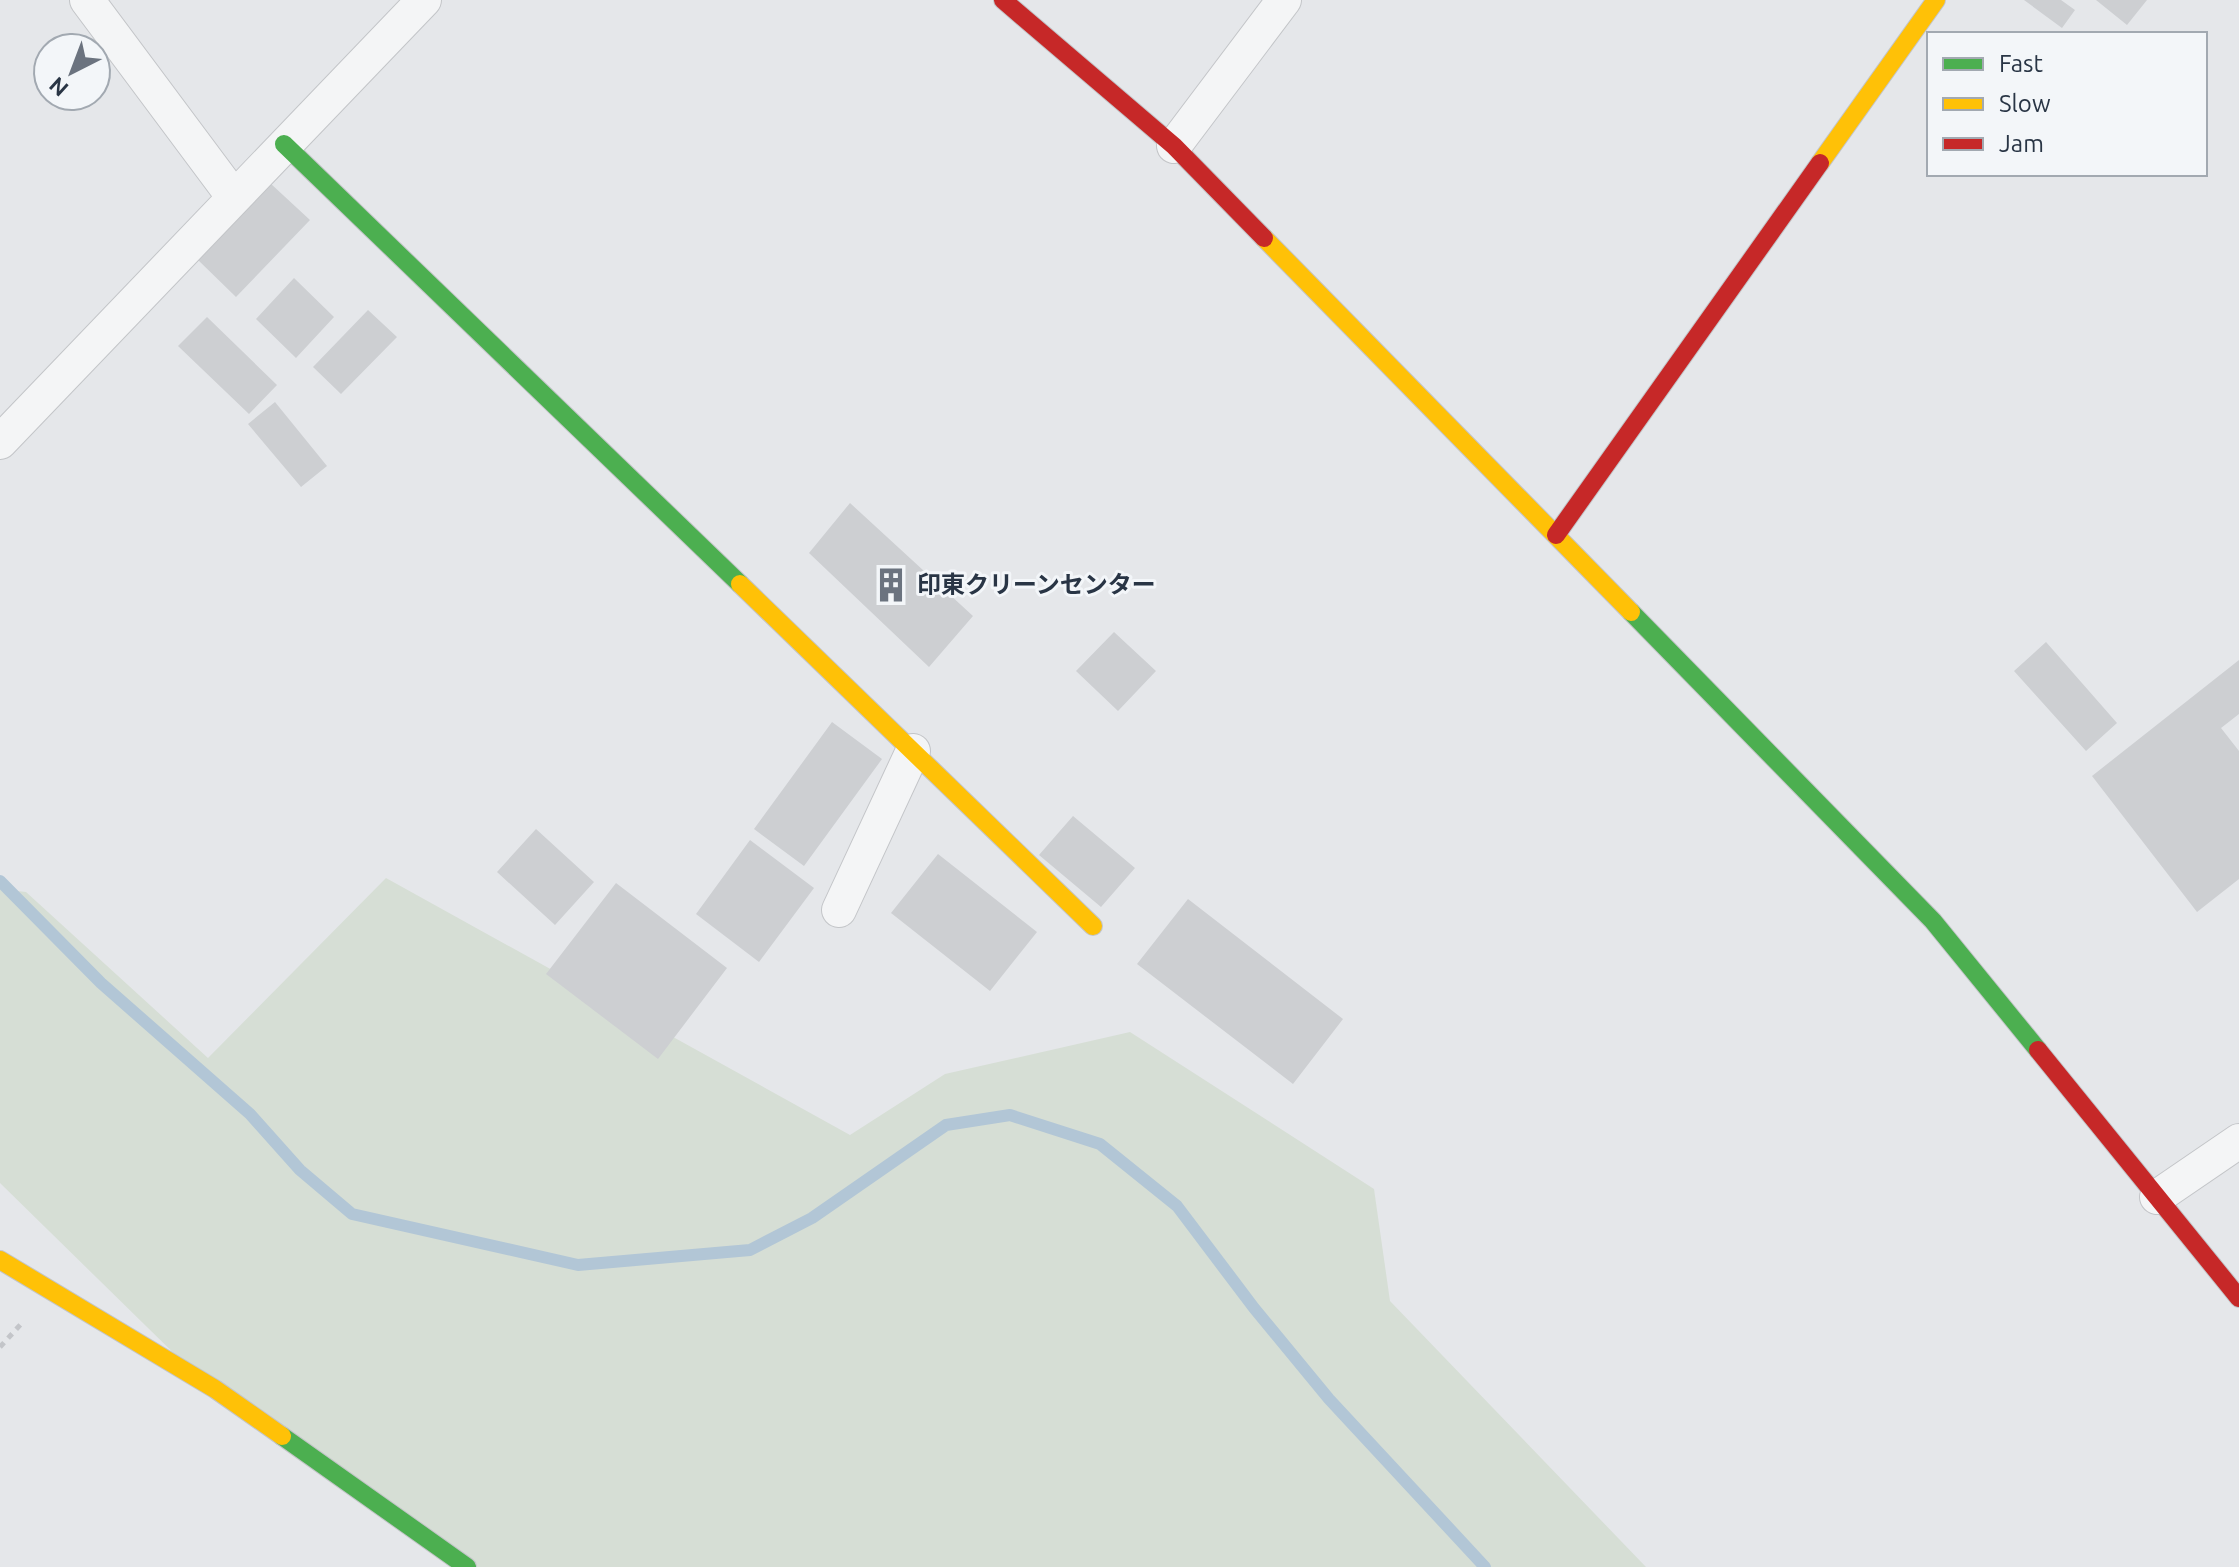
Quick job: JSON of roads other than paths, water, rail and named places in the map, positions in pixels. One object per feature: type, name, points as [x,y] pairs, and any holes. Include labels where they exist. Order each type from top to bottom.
[{"type":"street","points":[[87,0],[233,196]]},
{"type":"street","points":[[0,442],[424,0]]},
{"type":"street","points":[[1003,0],[1174,146],[1933,921],[2239,1298]]},
{"type":"street","points":[[1174,146],[1284,0]]},
{"type":"street","points":[[1556,535],[1936,0]]},
{"type":"street","points":[[284,144],[1093,926]]},
{"type":"street","points":[[839,910],[913,751]]},
{"type":"street","points":[[2157,1197],[2239,1141]]},
{"type":"street","points":[[0,1260],[215,1389],[467,1567]]},
{"type":"waterway","points":[[0,881],[101,983],[250,1114],[300,1170],[352,1214],[578,1265],[750,1250],[812,1218],[946,1125],[1010,1115],[1100,1144],[1177,1206],[1254,1308],[1329,1399],[1485,1567]]},
{"type":"place","name":"印東クリーンセンター","points":[[891,585]]}]
